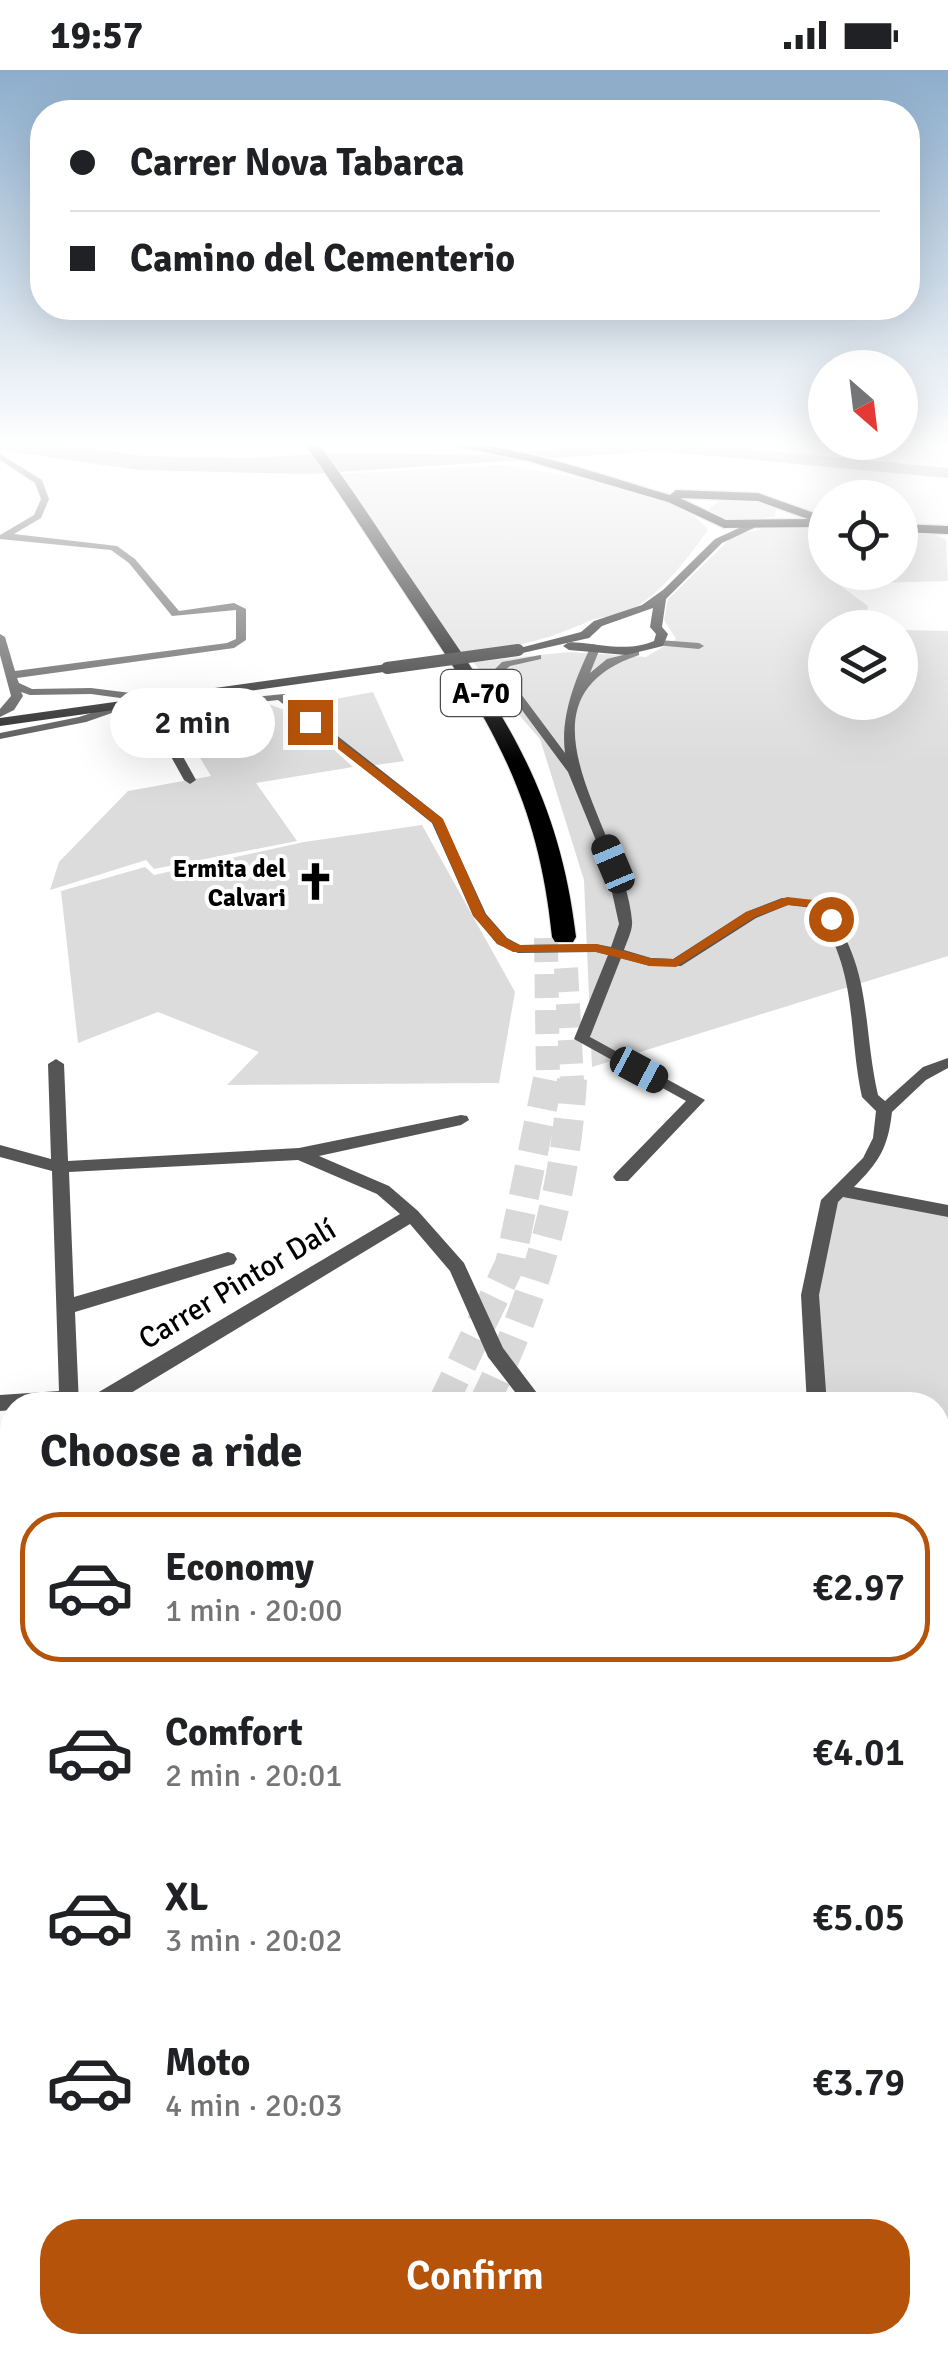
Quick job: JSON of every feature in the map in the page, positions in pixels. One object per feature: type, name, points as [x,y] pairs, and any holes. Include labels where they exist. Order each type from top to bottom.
[{"type":"highway","name":"A-70","points":[[372,549],[501,759],[526,827],[555,937]]},
{"type":"main road","points":[[592,642],[591,625],[620,618],[662,597],[705,549]]},
{"type":"main road","points":[[656,627],[662,597]]},
{"type":"main road","points":[[0,722],[126,701],[160,708],[387,668],[518,650],[592,642],[635,654],[660,643],[662,634],[656,627],[620,618]]},
{"type":"street","points":[[15,686],[230,646],[241,640],[241,610],[234,606],[176,614],[138,567],[115,549]]},
{"type":"street","points":[[0,637],[15,686],[10,708],[0,714]]},
{"type":"street","points":[[592,642],[568,732],[575,773],[613,864],[626,924],[582,1039],[697,1100],[622,1176]]},
{"type":"street","points":[[660,643],[699,646]]},
{"type":"street","points":[[579,688],[612,661],[635,654]]},
{"type":"street","points":[[537,657],[506,664],[498,671],[575,773]]},
{"type":"street","points":[[15,686],[30,692],[126,701]]},
{"type":"street","points":[[15,686],[85,694],[101,706]]},
{"type":"street","points":[[160,708],[280,696],[438,822],[480,916],[502,942],[518,949],[596,948],[650,962],[676,963],[751,915],[787,901],[818,904],[846,946],[861,1002],[868,1088],[870,1096],[884,1110]]},
{"type":"street","points":[[0,736],[82,720],[126,701]]},
{"type":"street","points":[[160,708],[170,719],[178,743],[175,753],[190,780]]},
{"type":"street","points":[[817,1392],[810,1295],[830,1200],[842,1192],[876,1150],[884,1110],[902,1098],[911,1081],[948,1063]]},
{"type":"street","points":[[56,1064],[69,1392]]},
{"type":"street","points":[[0,1151],[58,1167],[299,1154],[461,1120]]},
{"type":"street","points":[[299,1154],[382,1190],[412,1215],[458,1268],[495,1352],[526,1392]]},
{"type":"street","points":[[842,1192],[948,1211]]},
{"type":"street","name":"Carrer Pintor Dalí","points":[[116,1392],[412,1215]]},
{"type":"street","points":[[66,1307],[228,1258]]},
{"type":"shaded area","points":[[390,549],[694,549],[662,587],[627,612],[594,619],[527,643],[462,655]]},
{"type":"shaded area","points":[[720,549],[808,549],[808,590],[846,590],[868,606],[867,610],[808,610],[808,720],[918,720],[918,630],[948,631],[948,956],[592,1067],[584,880],[540,739],[473,662],[569,652],[646,657],[676,639],[664,620],[668,599]]},
{"type":"shaded area","points":[[918,549],[946,549],[948,581],[918,582]]},
{"type":"shaded area","points":[[373,692],[404,761],[370,766],[292,707]]},
{"type":"shaded area","points":[[266,703],[295,714],[353,767],[256,783],[297,841],[154,869],[146,860],[50,890],[59,862],[128,791],[211,776],[191,743],[217,737]]},
{"type":"shaded area","points":[[422,825],[515,992],[499,1083],[227,1085],[259,1052],[158,1012],[78,1043],[61,891],[145,867],[154,875],[304,842]]},
{"type":"shaded area","points":[[843,1191],[948,1211],[948,1392],[816,1392],[810,1295],[830,1200]]},
{"type":"tunnel","points":[[546,938],[548,1079]]},
{"type":"tunnel","points":[[566,968],[572,1080]]},
{"type":"tunnel","points":[[448,1392],[510,1264],[548,1079]]},
{"type":"tunnel","points":[[489,1392],[518,1327],[555,1206],[572,1080]]},
{"type":"place","name":"Ermita del Calvari","points":[[316,882]]},
{"type":"route","points":[[310,722],[387,778],[438,822],[480,916],[502,942],[518,949],[596,948],[650,962],[676,963],[751,915],[787,901],[818,904],[831,919]]}]
